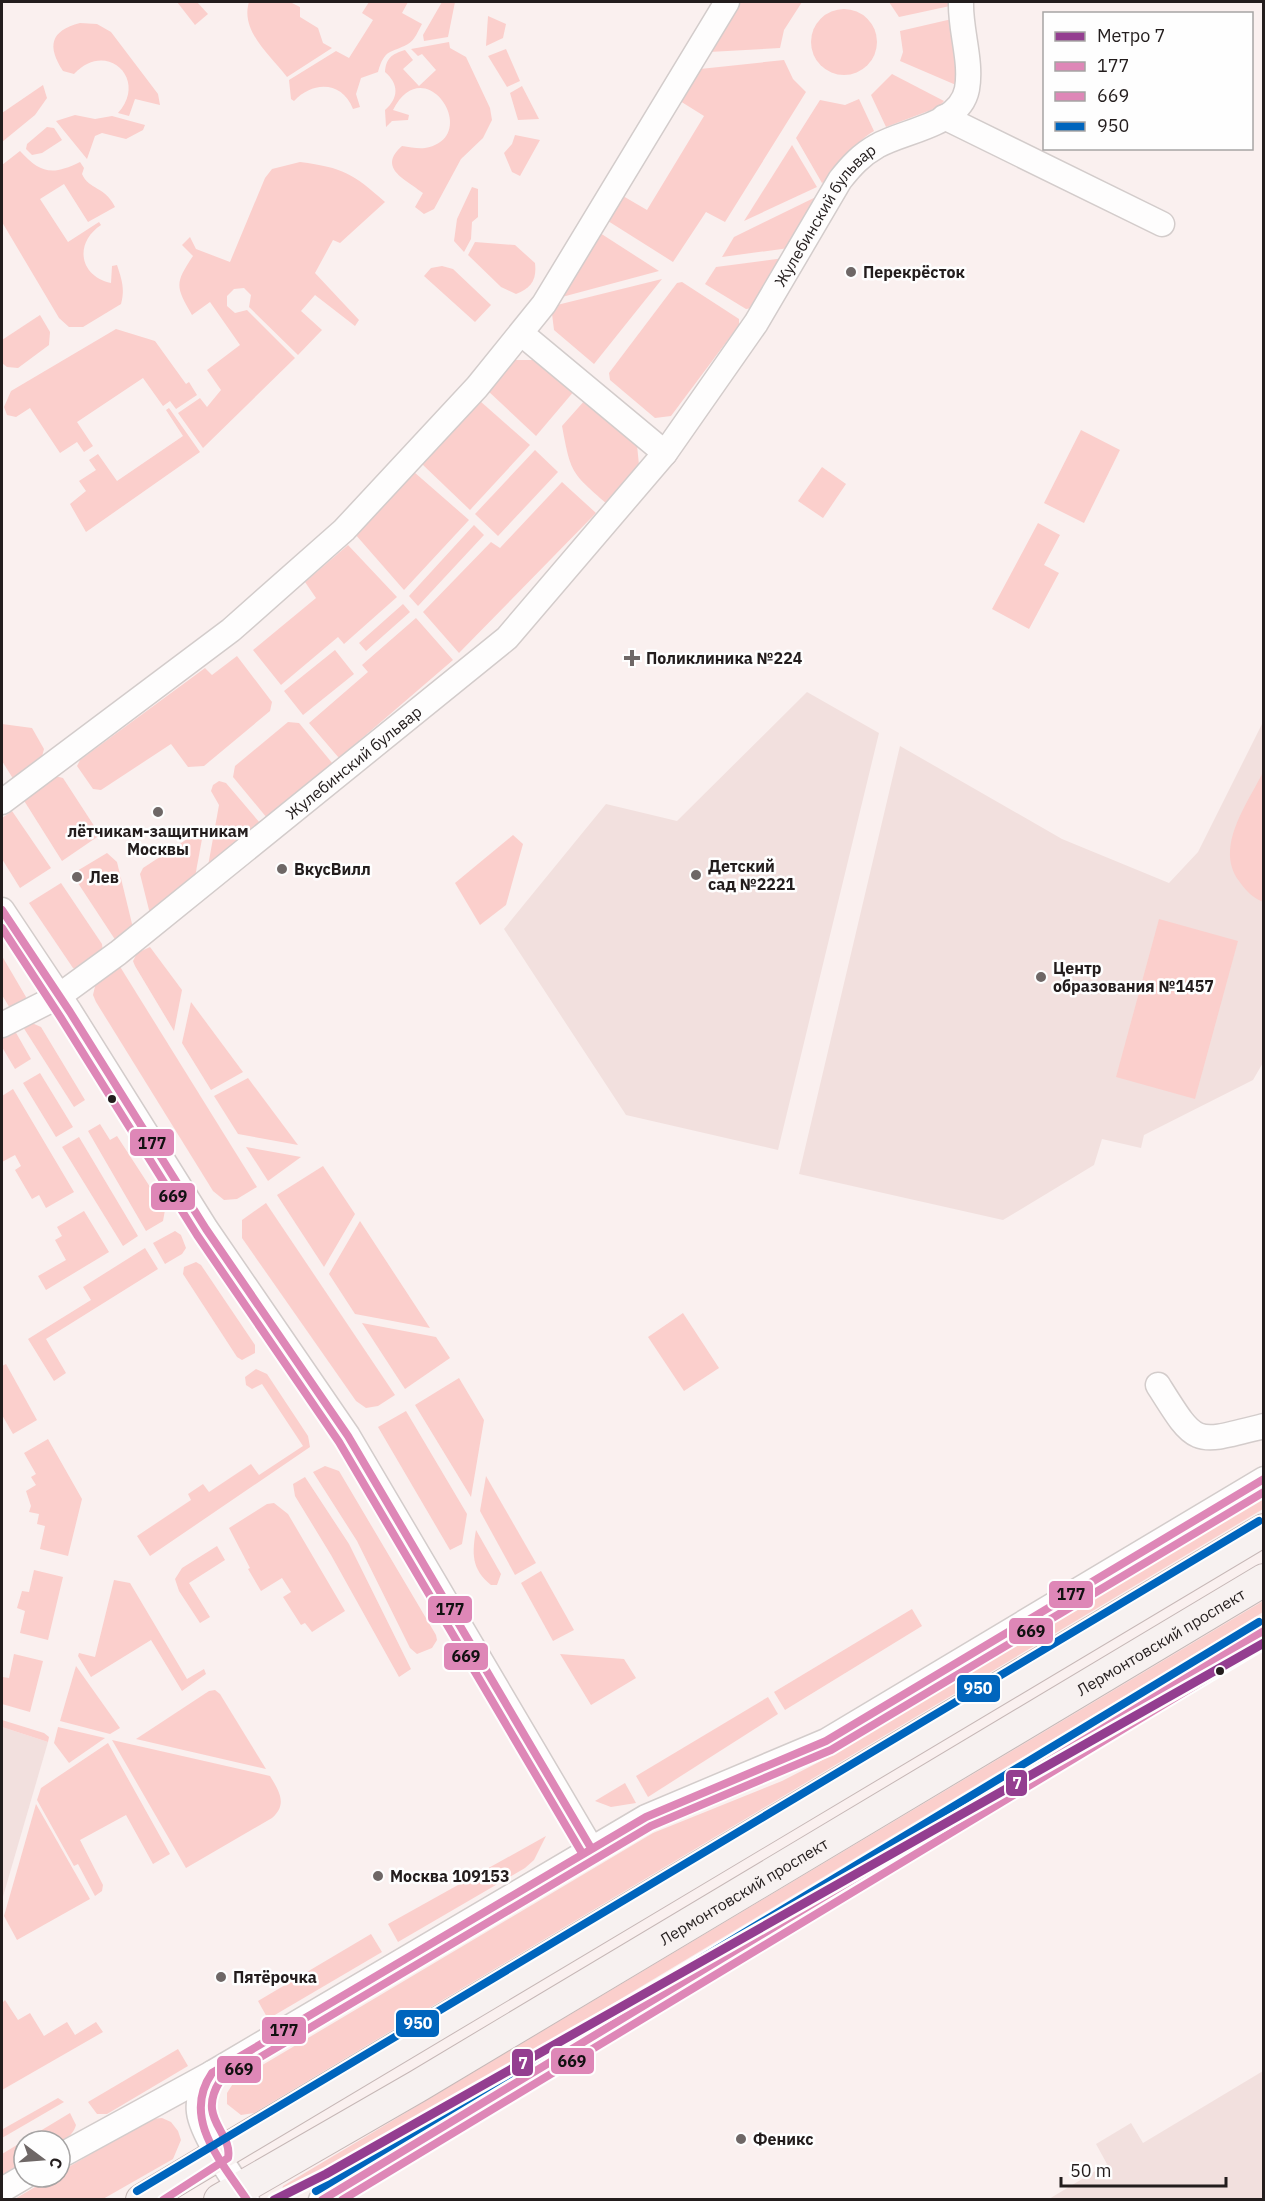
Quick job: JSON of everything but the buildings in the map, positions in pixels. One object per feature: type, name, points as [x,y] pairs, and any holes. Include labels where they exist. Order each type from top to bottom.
[{"type":"main road","points":[[142,2199],[1263,1530]]},
{"type":"main road","name":"Лермонтовский проспект","points":[[236,2196],[1263,1580]]},
{"type":"street","points":[[2,802],[231,630],[344,530],[470,396],[544,304],[727,2]]},
{"type":"street","name":"Жулебинский бульвар","points":[[2,1025],[59,996],[159,921],[507,638],[665,453],[756,323],[840,180],[857,159],[878,145],[944,117],[957,109],[967,88],[961,2]]},
{"type":"street","points":[[944,117],[1162,224]]},
{"type":"street","points":[[522,334],[665,453]]},
{"type":"street","points":[[2,909],[206,1229],[348,1436],[591,1848]]},
{"type":"street","points":[[1158,1385],[1184,1427],[1199,1437],[1221,1437],[1263,1426]]},
{"type":"street","points":[[72,2149],[212,2073],[646,1817],[826,1741],[1263,1479]]},
{"type":"street","points":[[321,2199],[1263,1631]]},
{"type":"street","points":[[212,2073],[202,2090],[199,2112],[236,2196]]},
{"type":"shaded area","points":[[177,2],[197,2],[208,14],[195,25]]},
{"type":"shaded area","points":[[249,2],[290,2],[300,7],[300,17],[318,28],[323,43],[332,48],[287,77],[253,33],[247,13]]},
{"type":"shaded area","points":[[369,2],[408,2],[402,13],[422,24],[410,42],[386,55],[378,72],[361,78],[356,94],[360,107],[353,109],[342,93],[326,87],[310,90],[294,101],[291,99],[289,80],[336,51],[349,58],[373,20],[362,13]]},
{"type":"shaded area","points":[[442,2],[455,2],[448,37],[424,41],[423,35]]},
{"type":"shaded area","points":[[740,2],[802,2],[784,30],[780,48],[709,52]]},
{"type":"shaded area","points":[[889,2],[950,2],[950,6],[899,17]]},
{"type":"shaded area","points":[[844,9],[857,12],[867,19],[874,29],[877,42],[874,55],[867,65],[857,72],[844,75],[831,72],[821,65],[814,55],[811,42],[814,29],[821,19],[831,12]]},
{"type":"shaded area","points":[[488,16],[506,24],[503,38],[486,46]]},
{"type":"shaded area","points":[[952,19],[956,85],[900,61],[903,52],[900,31]]},
{"type":"shaded area","points":[[80,23],[97,24],[111,32],[158,94],[160,105],[135,99],[129,116],[118,113],[126,100],[129,88],[126,76],[120,68],[110,62],[99,61],[86,64],[74,74],[63,71],[55,54],[54,41],[62,30]]},
{"type":"shaded area","points":[[449,42],[450,48],[466,57],[490,108],[492,120],[483,138],[461,159],[434,209],[424,214],[415,207],[423,193],[396,172],[392,161],[402,146],[425,148],[442,141],[449,129],[449,115],[443,102],[433,92],[420,88],[406,93],[393,110],[409,115],[408,120],[392,121],[386,127],[385,110],[393,101],[396,91],[393,81],[385,72],[391,57],[405,50],[413,60],[403,69],[419,86],[436,70],[422,54],[418,56],[411,49]]},
{"type":"shaded area","points":[[506,49],[520,81],[507,87],[488,56]]},
{"type":"shaded area","points":[[784,60],[793,79],[806,92],[725,222],[706,212],[673,262],[608,221],[623,196],[647,210],[704,116],[680,101],[700,69]]},
{"type":"shaded area","points":[[892,74],[944,101],[939,107],[886,127],[871,95]]},
{"type":"shaded area","points":[[43,85],[47,98],[35,115],[2,142],[2,113]]},
{"type":"shaded area","points":[[522,86],[539,119],[518,120],[510,93]]},
{"type":"shaded area","points":[[859,99],[874,131],[858,144],[834,174],[822,183],[796,138],[820,100],[845,105]]},
{"type":"shaded area","points":[[75,115],[95,119],[112,116],[145,125],[143,130],[126,139],[102,133],[95,136],[87,159],[56,121]]},
{"type":"shaded area","points":[[47,127],[54,128],[62,140],[42,153],[32,155],[26,149],[27,144]]},
{"type":"shaded area","points":[[515,135],[540,140],[520,176],[512,172],[504,153],[512,144]]},
{"type":"shaded area","points":[[792,145],[817,187],[744,221]]},
{"type":"shaded area","points":[[20,151],[34,164],[47,170],[62,169],[80,162],[84,168],[82,174],[85,179],[107,195],[115,207],[88,222],[64,184],[40,199],[68,242],[99,222],[101,225],[92,232],[84,249],[84,258],[92,274],[111,283],[112,266],[117,265],[122,284],[121,304],[83,327],[69,327],[59,318],[2,222],[2,165]]},
{"type":"shaded area","points":[[300,162],[347,173],[385,202],[340,243],[333,240],[315,273],[359,320],[355,326],[315,295],[301,311],[322,330],[298,355],[249,307],[251,295],[244,288],[234,289],[227,296],[227,306],[235,313],[247,310],[295,358],[203,448],[178,413],[200,398],[207,407],[221,390],[207,370],[240,345],[210,302],[192,315],[182,297],[179,285],[193,256],[182,245],[190,237],[196,249],[230,262],[265,178],[272,169]]},
{"type":"shaded area","points":[[472,187],[478,189],[478,217],[472,222],[471,239],[464,252],[454,241],[457,219]]},
{"type":"shaded area","points":[[822,194],[789,248],[722,257],[734,237]]},
{"type":"shaded area","points":[[600,233],[659,271],[562,297]]},
{"type":"shaded area","points":[[475,242],[515,245],[535,263],[532,283],[516,294],[501,287],[468,255]]},
{"type":"shaded area","points":[[784,258],[753,308],[746,309],[705,284],[716,267]]},
{"type":"shaded area","points":[[442,266],[453,269],[491,305],[475,322],[424,276],[431,268]]},
{"type":"shaded area","points":[[662,279],[594,364],[554,330],[552,314],[557,305]]},
{"type":"shaded area","points":[[682,282],[739,319],[739,325],[671,416],[655,418],[610,380],[609,373],[677,283]]},
{"type":"shaded area","points":[[40,315],[50,332],[49,345],[18,368],[7,367],[2,363],[2,340]]},
{"type":"shaded area","points":[[116,329],[155,341],[186,384],[189,382],[197,395],[176,409],[170,401],[163,406],[143,378],[77,422],[93,446],[84,452],[77,442],[60,453],[30,408],[16,417],[7,415],[4,407],[11,391]]},
{"type":"shaded area","points":[[514,360],[537,360],[575,390],[536,436],[487,390]]},
{"type":"shaded area","points":[[586,399],[637,445],[639,465],[607,504],[574,471],[565,442],[562,426]]},
{"type":"shaded area","points":[[480,401],[530,445],[470,510],[422,464]]},
{"type":"shaded area","points":[[169,408],[200,452],[86,532],[70,504],[86,491],[79,481],[96,470],[89,460],[98,454],[117,481],[183,436],[166,410]]},
{"type":"shaded area","points":[[1081,430],[1120,450],[1084,523],[1044,503]]},
{"type":"shaded area","points":[[535,450],[558,472],[498,536],[475,514]]},
{"type":"shaded area","points":[[822,467],[846,484],[823,518],[798,501]]},
{"type":"shaded area","points":[[414,472],[469,520],[404,590],[355,534]]},
{"type":"shaded area","points":[[562,482],[596,513],[459,653],[423,612],[491,542],[500,548]]},
{"type":"shaded area","points":[[1038,523],[1060,535],[1044,565],[1059,573],[1029,629],[992,609]]},
{"type":"shaded area","points":[[474,525],[484,535],[418,606],[409,596]]},
{"type":"shaded area","points":[[348,545],[397,597],[344,644],[338,637],[281,685],[253,650],[316,598],[305,582]]},
{"type":"shaded area","points":[[403,604],[410,612],[366,651],[359,643]]},
{"type":"shaded area","points":[[416,618],[453,660],[339,758],[309,723],[368,672],[362,665]]},
{"type":"shaded area","points":[[335,650],[354,674],[303,715],[284,691]]},
{"type":"shaded area","points":[[237,656],[272,702],[270,711],[204,766],[188,767],[171,744],[101,790],[93,789],[77,766],[80,760],[205,668],[212,675]]},
{"type":"shaded area","name":"Детский сад №2221","points":[[807,692],[879,733],[778,1150],[626,1115],[504,929],[606,804],[677,821]]},
{"type":"shaded area","points":[[288,722],[299,723],[333,764],[267,818],[233,777],[235,766]]},
{"type":"shaded area","points":[[1263,722],[1264,1061],[1253,1080],[1144,1135],[1141,1148],[1102,1139],[1094,1165],[1003,1220],[799,1174],[900,746],[1062,839],[1169,883],[1198,852]]},
{"type":"shaded area","points":[[2,724],[32,728],[44,749],[39,768],[17,785],[2,761]]},
{"type":"shaded area","points":[[1263,772],[1263,902],[1244,888],[1239,881],[1232,868],[1230,854],[1236,825]]},
{"type":"shaded area","points":[[55,776],[63,778],[100,835],[62,861],[23,799]]},
{"type":"shaded area","points":[[219,781],[226,783],[260,823],[208,866],[219,805],[211,791],[213,785]]},
{"type":"shaded area","points":[[12,811],[51,868],[20,888],[2,859],[2,818]]},
{"type":"shaded area","points":[[204,828],[195,877],[150,914],[140,874],[143,868]]},
{"type":"shaded area","points":[[513,835],[523,844],[506,905],[480,925],[455,883]]},
{"type":"shaded area","points":[[107,853],[117,862],[134,932],[116,941],[72,874]]},
{"type":"shaded area","points":[[61,883],[102,944],[103,952],[78,971],[73,968],[29,903]]},
{"type":"shaded area","points":[[1159,919],[1238,941],[1195,1099],[1116,1077]]},
{"type":"shaded area","points":[[150,947],[182,990],[174,1031],[133,961],[137,953]]},
{"type":"shaded area","points":[[2,956],[26,997],[25,1001],[11,1010],[2,995]]},
{"type":"shaded area","points":[[119,965],[257,1187],[237,1199],[224,1200],[213,1191],[96,1002],[93,995],[96,982]]},
{"type":"shaded area","points":[[191,1002],[243,1072],[211,1090],[182,1043]]},
{"type":"shaded area","points":[[32,1023],[41,1027],[85,1100],[74,1107],[23,1027]]},
{"type":"shaded area","points":[[15,1031],[31,1059],[15,1069],[2,1047],[2,1037]]},
{"type":"shaded area","points":[[40,1073],[73,1127],[56,1137],[23,1083]]},
{"type":"shaded area","points":[[248,1078],[298,1145],[238,1134],[214,1096]]},
{"type":"shaded area","points":[[13,1089],[74,1192],[46,1208],[39,1195],[32,1199],[15,1170],[21,1166],[15,1155],[2,1162],[2,1096]]},
{"type":"shaded area","points":[[100,1124],[110,1140],[117,1136],[165,1210],[163,1221],[146,1231],[88,1131]]},
{"type":"shaded area","points":[[79,1137],[138,1236],[123,1246],[62,1147]]},
{"type":"shaded area","points":[[246,1147],[301,1157],[268,1181]]},
{"type":"shaded area","points":[[323,1166],[355,1214],[324,1267],[277,1195]]},
{"type":"shaded area","points":[[266,1203],[395,1395],[378,1406],[366,1408],[356,1401],[242,1238],[242,1220]]},
{"type":"shaded area","points":[[84,1211],[109,1252],[46,1290],[38,1276],[66,1260],[55,1240],[62,1236],[57,1227]]},
{"type":"shaded area","points":[[360,1221],[430,1328],[355,1314],[329,1274]]},
{"type":"shaded area","points":[[175,1231],[181,1235],[186,1248],[182,1254],[165,1264],[153,1243]]},
{"type":"shaded area","points":[[145,1248],[158,1269],[46,1339],[66,1373],[54,1381],[28,1339],[91,1300],[83,1287]]},
{"type":"shaded area","points":[[196,1262],[201,1265],[255,1345],[255,1353],[242,1360],[237,1357],[183,1274],[184,1267]]},
{"type":"shaded area","points":[[683,1313],[719,1368],[684,1391],[648,1337]]},
{"type":"shaded area","points":[[362,1323],[436,1337],[450,1358],[405,1389]]},
{"type":"shaded area","points":[[6,1364],[37,1420],[13,1434],[2,1415],[2,1366]]},
{"type":"shaded area","points":[[256,1369],[267,1374],[308,1436],[310,1447],[150,1556],[137,1536],[191,1500],[188,1494],[203,1484],[209,1492],[251,1464],[259,1475],[303,1446],[262,1384],[252,1389],[246,1385],[245,1377]]},
{"type":"shaded area","points":[[459,1378],[484,1420],[471,1497],[415,1405]]},
{"type":"shaded area","points":[[406,1411],[467,1514],[462,1544],[450,1550],[378,1427]]},
{"type":"shaded area","points":[[48,1439],[82,1499],[68,1556],[40,1549],[45,1526],[37,1524],[39,1514],[29,1512],[31,1506],[26,1491],[36,1485],[31,1477],[36,1474],[24,1453]]},
{"type":"shaded area","points":[[325,1466],[339,1471],[436,1635],[437,1640],[432,1648],[417,1654],[410,1648],[357,1541],[313,1472]]},
{"type":"shaded area","points":[[486,1476],[536,1563],[515,1575],[480,1511]]},
{"type":"shaded area","points":[[305,1477],[349,1544],[411,1669],[399,1677],[331,1555],[295,1496],[293,1484]]},
{"type":"shaded area","points":[[1263,1498],[1263,1509],[254,2113],[241,2115],[227,2104],[227,2093],[234,2082],[653,1833],[782,1781],[819,1762]]},
{"type":"shaded area","points":[[274,1503],[288,1514],[345,1611],[312,1632],[305,1623],[301,1625],[283,1597],[291,1592],[282,1578],[261,1591],[229,1528],[267,1504]]},
{"type":"shaded area","points":[[476,1530],[501,1574],[497,1585],[491,1585],[484,1579],[476,1567],[474,1546]]},
{"type":"shaded area","points":[[217,1546],[225,1560],[189,1583],[210,1617],[200,1623],[179,1591],[175,1579],[182,1568]]},
{"type":"shaded area","points":[[34,1570],[63,1577],[48,1640],[20,1633],[25,1611],[17,1608],[22,1591],[29,1592]]},
{"type":"shaded area","points":[[541,1571],[574,1630],[553,1641],[521,1583]]},
{"type":"shaded area","points":[[114,1580],[130,1583],[187,1679],[204,1669],[206,1674],[182,1691],[151,1640],[91,1677],[78,1656],[79,1653],[95,1657]]},
{"type":"shaded area","points":[[1263,1601],[1263,1612],[1244,1624],[293,2196],[286,2198],[281,2195],[283,2186]]},
{"type":"shaded area","points":[[912,1609],[922,1626],[785,1710],[774,1692]]},
{"type":"shaded area","points":[[14,1654],[43,1661],[30,1712],[2,1704],[3,1677],[9,1678]]},
{"type":"shaded area","points":[[560,1654],[624,1659],[636,1678],[591,1705]]},
{"type":"shaded area","points":[[76,1666],[120,1728],[110,1734],[60,1721]]},
{"type":"shaded area","points":[[215,1690],[220,1694],[266,1769],[136,1739],[209,1691]]},
{"type":"shaded area","points":[[768,1697],[778,1714],[648,1797],[636,1776]]},
{"type":"shaded area","points":[[2,1720],[44,1733],[49,1737],[48,1742],[2,1727]]},
{"type":"shaded area","points":[[2,1727],[48,1742],[2,1900]]},
{"type":"shaded area","points":[[58,1727],[105,1738],[69,1763],[54,1743]]},
{"type":"shaded area","points":[[112,1740],[270,1776],[279,1792],[280,1808],[272,1818],[186,1868]]},
{"type":"shaded area","points":[[108,1743],[170,1854],[153,1864],[126,1815],[80,1840],[103,1885],[102,1891],[95,1896],[78,1864],[74,1866],[37,1800],[41,1788]]},
{"type":"shaded area","points":[[625,1783],[636,1803],[611,1807],[595,1801]]},
{"type":"shaded area","points":[[36,1804],[90,1899],[17,1940],[4,1916]]},
{"type":"shaded area","points":[[546,1836],[534,1860],[525,1868],[398,1942],[388,1924]]},
{"type":"shaded area","points":[[371,1934],[382,1952],[268,2019],[258,2001]]},
{"type":"shaded area","points":[[5,2000],[18,2020],[30,2013],[44,2036],[67,2022],[75,2035],[96,2022],[103,2032],[2,2090],[2,2003]]},
{"type":"shaded area","points":[[178,2049],[188,2066],[107,2114],[97,2114],[88,2102]]},
{"type":"shaded area","points":[[1263,2071],[1263,2199],[1049,2199],[1107,2164],[1096,2144],[1131,2123],[1143,2143]]},
{"type":"shaded area","points":[[58,2098],[64,2102],[18,2129],[12,2129],[12,2132],[2,2138],[2,2127],[3,2129]]},
{"type":"shaded area","points":[[70,2113],[76,2125],[72,2133],[72,2129],[43,2129]]},
{"type":"shaded area","points":[[162,2118],[171,2122],[178,2131],[181,2140],[173,2159],[103,2199],[13,2200],[32,2189],[72,2189],[72,2165],[151,2119]]},
{"type":"shaded area","points":[[12,2148],[12,2170],[2,2176],[2,2154]]},
{"type":"metro line","name":"7","points":[[274,2200],[326,2174],[1264,1643]]},
{"type":"transit line","name":"177","points":[[2,910],[70,1012],[206,1229],[348,1436],[591,1848]]},
{"type":"transit line","name":"669","points":[[2,928],[197,1235],[339,1442],[582,1853]]},
{"type":"transit line","name":"177","points":[[247,2200],[216,2155],[203,2123],[201,2106],[204,2090],[212,2073],[646,1817],[826,1741],[1264,1479]]},
{"type":"transit line","name":"669","points":[[163,2200],[228,2158],[225,2140],[213,2115],[214,2094],[220,2081],[651,1826],[831,1750],[1264,1492]]},
{"type":"transit line","name":"950","points":[[137,2191],[1259,1521]]},
{"type":"transit line","name":"950","points":[[316,2191],[1259,1622]]},
{"type":"transit line","name":"177","points":[[322,2200],[1264,1631]]},
{"type":"transit line","name":"669","points":[[342,2200],[1264,1644]]},
{"type":"place","name":"Перекрёсток","points":[[851,272]]},
{"type":"place","name":"Поликлиника №224","points":[[632,658]]},
{"type":"place","name":"лётчикам-защитникам Москвы","points":[[158,812]]},
{"type":"place","name":"ВкусВилл","points":[[282,869]]},
{"type":"place","name":"Детский сад №2221","points":[[696,875]]},
{"type":"place","name":"Лев","points":[[77,877]]},
{"type":"place","name":"Центр образования №1457","points":[[1041,977]]},
{"type":"place","name":"Москва 109153","points":[[378,1876]]},
{"type":"place","name":"Пятёрочка","points":[[221,1977]]},
{"type":"place","name":"Феникс","points":[[741,2139]]}]
